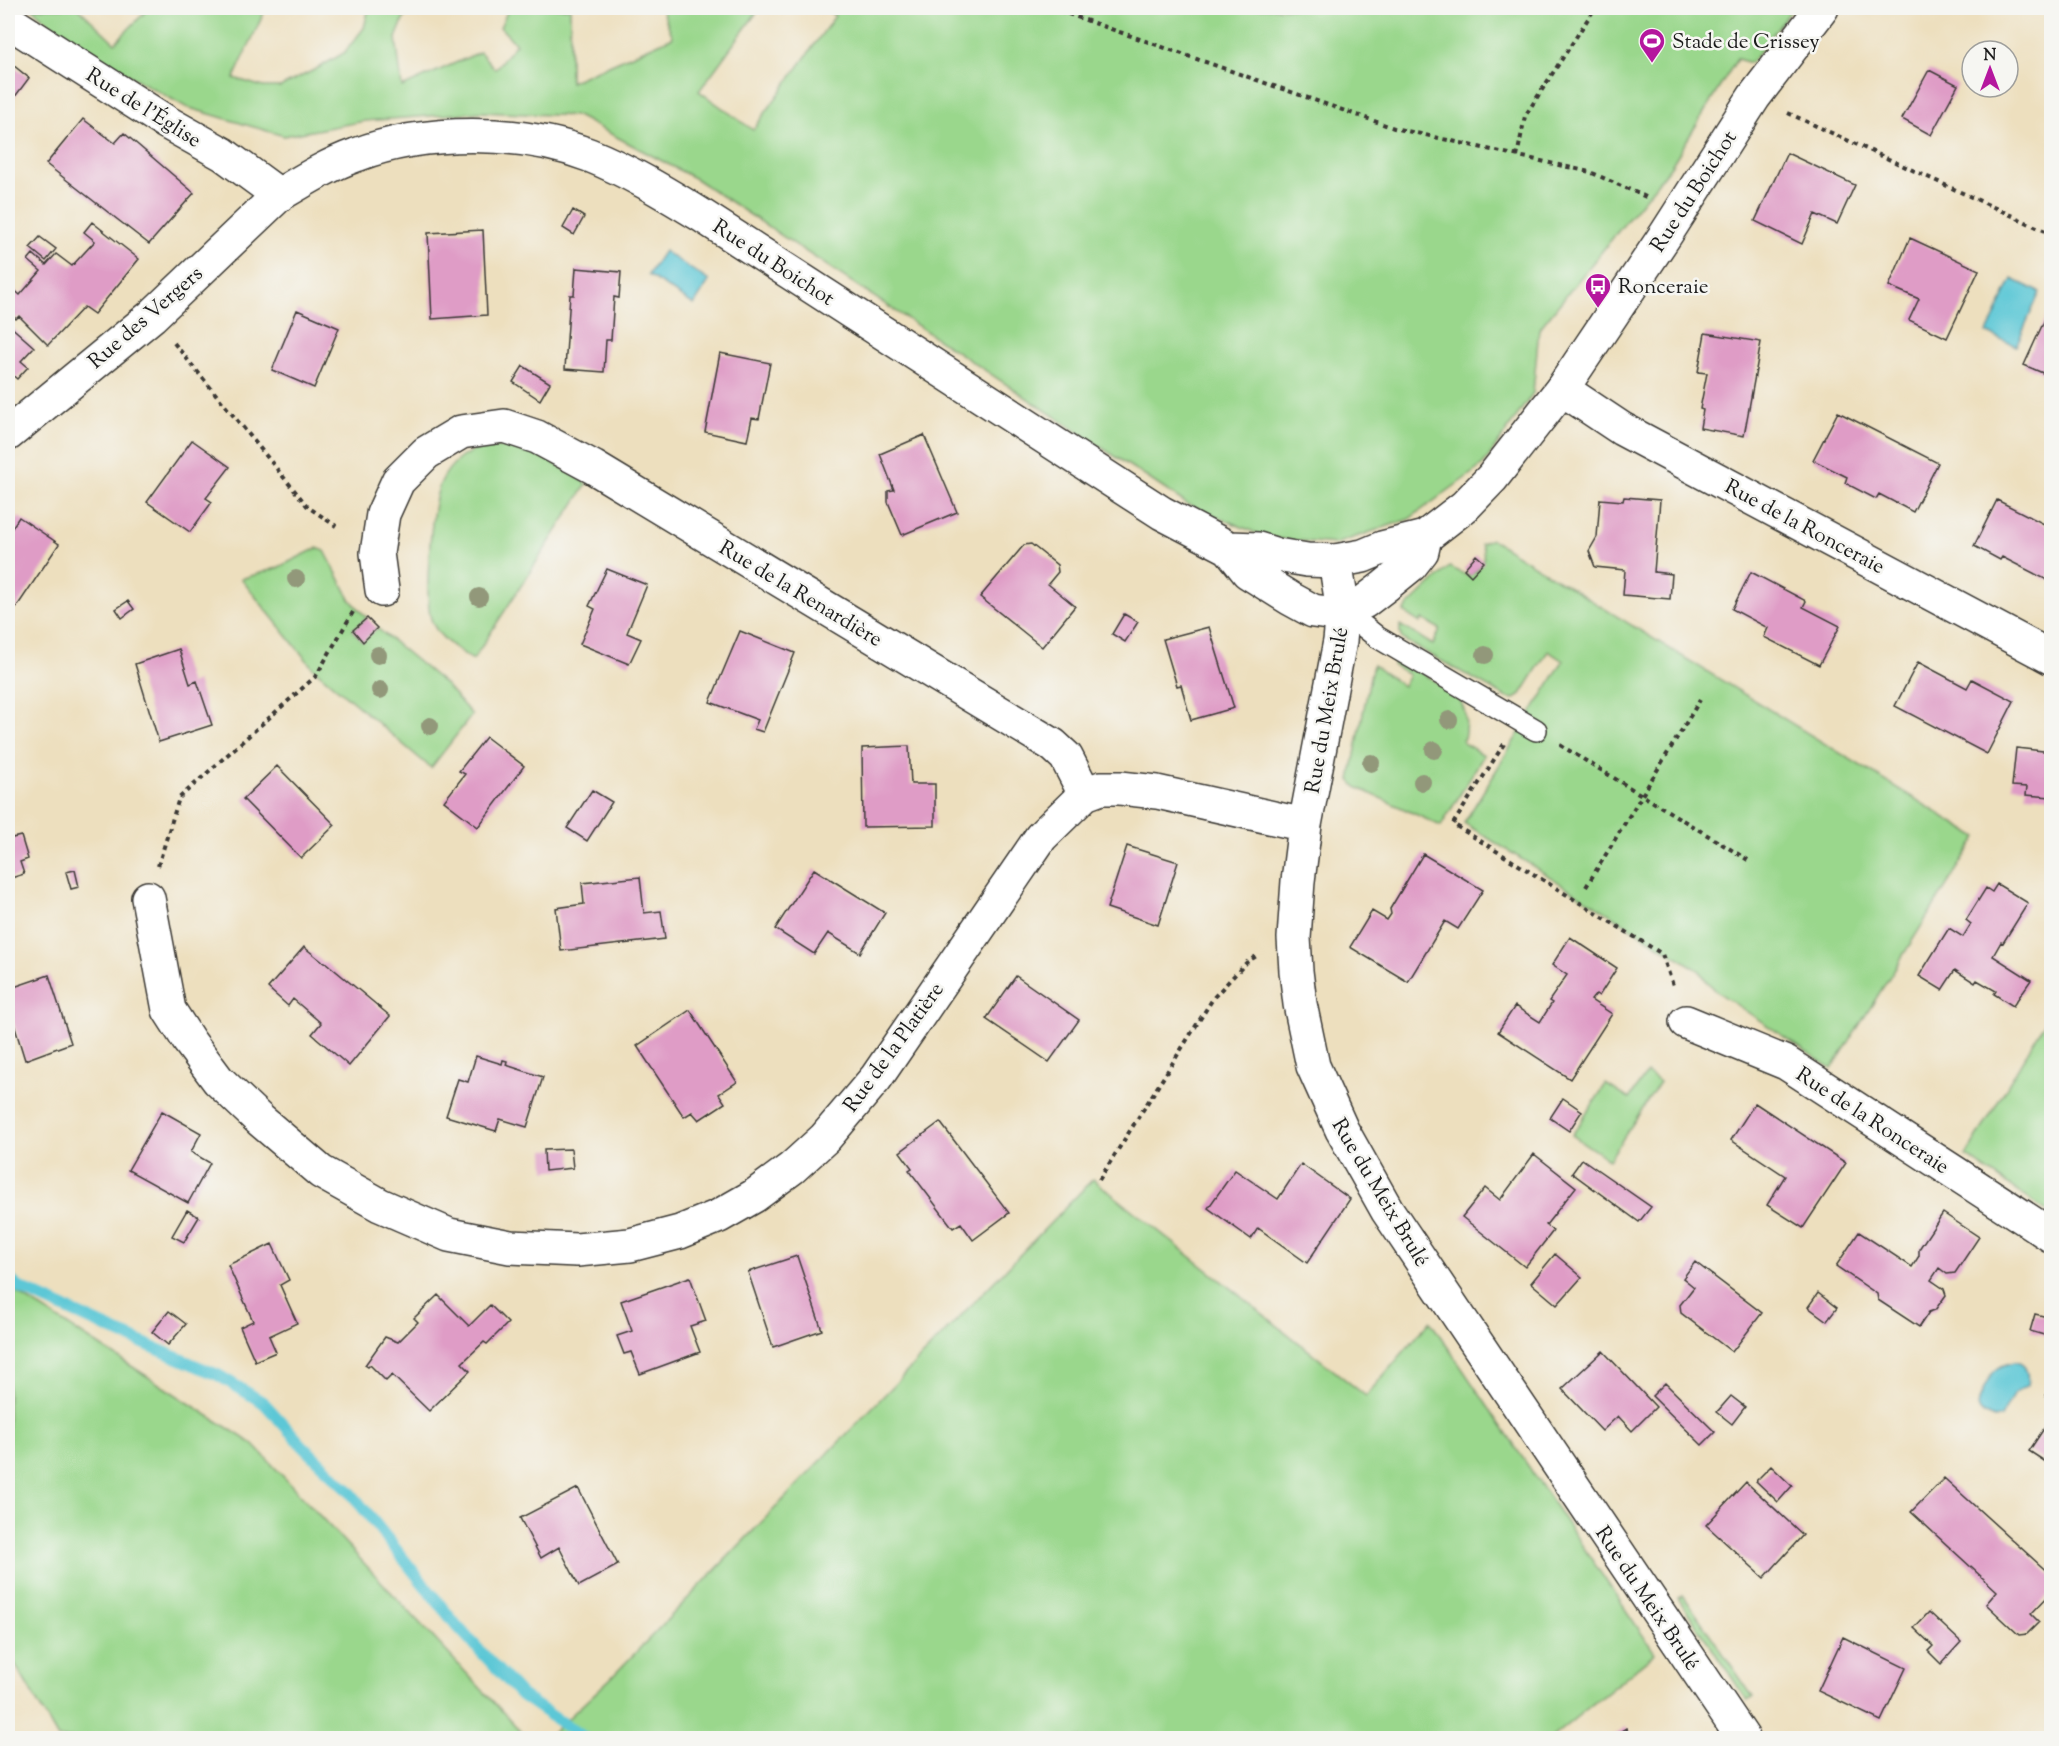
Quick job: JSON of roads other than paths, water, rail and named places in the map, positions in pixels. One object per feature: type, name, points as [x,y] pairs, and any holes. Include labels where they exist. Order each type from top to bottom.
[{"type":"street","name":"Rue du Boichot","points":[[1229,548],[1258,549],[1307,560],[1335,561],[1363,556],[1382,548],[1425,537],[1465,506],[1492,478],[1562,390],[1754,97],[1822,8]]},
{"type":"street","name":"Rue de l'Église","points":[[8,21],[166,122],[223,154],[279,195]]},
{"type":"street","name":"Rue du Boichot","points":[[279,195],[315,173],[357,154],[391,144],[457,136],[493,136],[559,146],[588,155],[646,182],[1162,513],[1229,548],[1248,572],[1313,611],[1328,613],[1364,602],[1411,565],[1422,551],[1425,537]]},
{"type":"street","name":"Rue des Vergers","points":[[8,434],[152,316],[279,195]]},
{"type":"street","name":"Rue de la Ronceraie","points":[[1562,390],[1622,429],[2052,658]]},
{"type":"street","name":"Rue de la Renardière","points":[[382,590],[377,553],[383,514],[398,481],[426,453],[461,432],[504,426],[537,437],[593,467],[1053,745],[1066,757],[1085,794]]},
{"type":"street","name":"Rue du Meix Brulé","points":[[1335,561],[1342,610],[1340,641],[1305,825],[1294,938],[1300,1005],[1313,1066],[1342,1130],[1387,1210],[1743,1738]]},
{"type":"street","points":[[1085,794],[1101,788],[1157,792],[1305,825]]},
{"type":"street","name":"Rue de la Platière","points":[[148,898],[169,1010],[218,1080],[260,1120],[321,1172],[380,1205],[448,1234],[510,1247],[578,1250],[630,1245],[680,1232],[719,1216],[754,1196],[792,1168],[825,1138],[876,1078],[1041,837],[1085,794]]},
{"type":"street","name":"Rue de la Ronceraie","points":[[1686,1022],[1786,1063],[2052,1236]]},
{"type":"lane","points":[[1342,610],[1377,637],[1527,725]]},
{"type":"water","points":[[664,251],[709,281],[694,305],[648,275]]},
{"type":"water","points":[[2012,279],[2040,292],[2016,346],[1987,333]]},
{"type":"water","points":[[2014,1362],[2026,1369],[2027,1385],[2013,1395],[2001,1417],[1994,1419],[1979,1410],[1980,1398],[1991,1375],[1998,1368]]},
{"type":"waterway","points":[[8,1278],[18,1287],[218,1375],[264,1403],[303,1446],[351,1493],[457,1626],[521,1695],[584,1738]]},
{"type":"place","name":"Stade de Crissey","points":[[1652,64]]},
{"type":"place","name":"Ronceraie","points":[[1598,309]]}]
